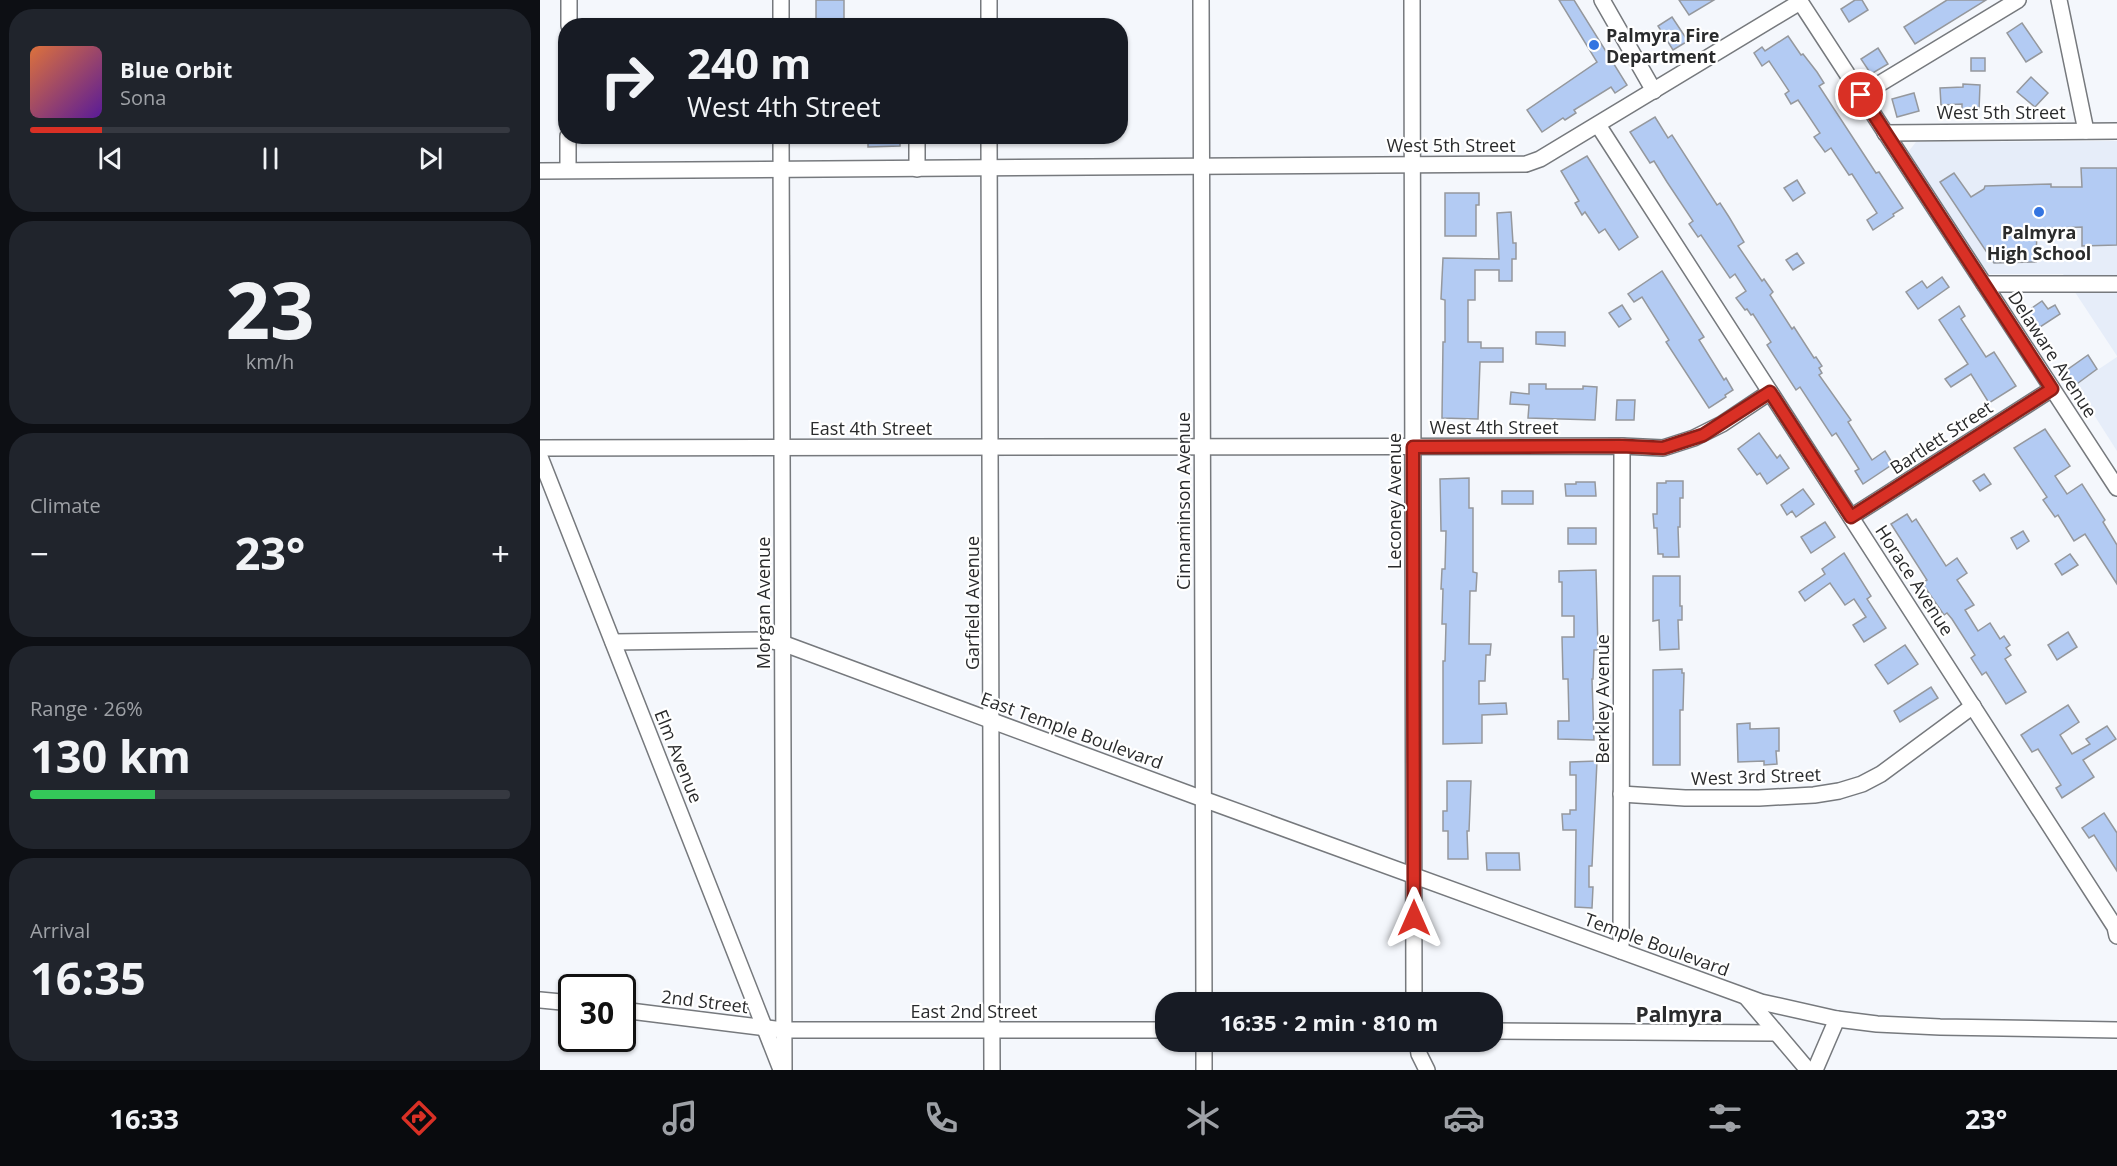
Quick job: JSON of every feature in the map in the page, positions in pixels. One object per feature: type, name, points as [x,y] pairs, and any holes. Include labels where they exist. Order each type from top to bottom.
[{"type":"street","points":[[568,18],[569,0]]},
{"type":"street","points":[[781,0],[781,18]]},
{"type":"street","points":[[989,0],[989,18]]},
{"type":"street","name":"Cinnaminson Avenue","points":[[1200,0],[1204,992]]},
{"type":"street","name":"Leconey Avenue","points":[[1412,0],[1414,992]]},
{"type":"street","points":[[1602,0],[1654,91]]},
{"type":"street","points":[[1861,95],[2018,0]]},
{"type":"street","points":[[2060,0],[2086,131]]},
{"type":"street","name":"West 5th Street","points":[[540,171],[1526,164],[1540,159],[1598,125],[1800,1]]},
{"type":"street","name":"Delaware Avenue","points":[[1800,1],[2117,488]]},
{"type":"street","name":"Horace Avenue","points":[[1598,125],[2116,929]]},
{"type":"street","name":"West 5th Street","points":[[1886,133],[2117,131]]},
{"type":"street","points":[[568,144],[568,170]]},
{"type":"street","name":"Morgan Avenue","points":[[781,144],[782,1070]]},
{"type":"street","points":[[916,169],[917,144]]},
{"type":"street","name":"Garfield Avenue","points":[[989,144],[992,1070]]},
{"type":"street","points":[[1984,284],[2117,284]]},
{"type":"street","name":"Bartlett Street","points":[[1851,517],[2052,389]]},
{"type":"street","name":"West 4th Street","points":[[1202,448],[1622,446],[1663,448],[1694,438],[1722,424],[1770,392]]},
{"type":"street","name":"Berkley Avenue","points":[[1621,951],[1622,446]]},
{"type":"street","name":"East 4th Street","points":[[540,448],[1202,448]]},
{"type":"street","name":"Elm Avenue","points":[[540,457],[782,1070]]},
{"type":"street","name":"East Temple Boulevard","points":[[613,642],[766,640],[782,643],[1203,799]]},
{"type":"street","name":"West 3rd Street","points":[[1621,794],[1685,798],[1759,798],[1814,795],[1839,791],[1881,774],[1973,706]]},
{"type":"street","name":"Temple Boulevard","points":[[1203,799],[1761,1002],[1837,1019],[1877,1024],[2117,1030]]},
{"type":"street","points":[[1746,997],[1808,1070]]},
{"type":"street","points":[[540,999],[558,1002]]},
{"type":"street","name":"2nd Street","points":[[636,1012],[783,1030]]},
{"type":"street","points":[[1815,1070],[1837,1019]]},
{"type":"street","name":"East 2nd Street","points":[[783,1030],[1155,1030]]},
{"type":"street","points":[[1503,1031],[1776,1033]]},
{"type":"street","points":[[1204,1052],[1204,1070]]},
{"type":"street","points":[[1419,1052],[1427,1070]]},
{"type":"shaded area","points":[[2117,141],[2117,356],[2063,274],[1984,274],[1908,157],[1908,152],[1916,142]]},
{"type":"shaded area","points":[[2117,357],[2117,451],[2075,385]]},
{"type":"building","points":[[816,0],[844,0],[844,18],[816,18]]},
{"type":"building","points":[[1559,0],[1574,0],[1627,85],[1615,93],[1611,87],[1574,110],[1576,113],[1565,120],[1563,118],[1542,132],[1527,110],[1597,62]]},
{"type":"building","points":[[1679,0],[1714,0],[1689,15]]},
{"type":"building","points":[[1855,0],[1862,0],[1868,10],[1849,22],[1841,9]]},
{"type":"building","points":[[1947,0],[1986,0],[1915,44],[1904,27]]},
{"type":"building","points":[[1672,17],[1688,41],[1673,50],[1658,26]]},
{"type":"building","points":[[2022,23],[2042,52],[2026,62],[2007,33]]},
{"type":"building","points":[[1788,36],[1817,72],[1824,83],[1819,86],[1876,173],[1879,172],[1903,208],[1873,230],[1867,220],[1877,213],[1852,174],[1849,175],[1831,148],[1825,152],[1814,137],[1820,133],[1798,100],[1791,104],[1785,94],[1789,91],[1769,61],[1762,66],[1754,53],[1762,47],[1765,51]]},
{"type":"building","points":[[1878,48],[1888,64],[1871,74],[1861,59]]},
{"type":"building","points":[[1971,58],[1985,58],[1985,71],[1971,71]]},
{"type":"building","points":[[2031,77],[2048,93],[2035,107],[2017,92]]},
{"type":"building","points":[[1963,84],[1980,85],[1979,110],[1962,109],[1962,104],[1941,105],[1940,88],[1963,87]]},
{"type":"building","points":[[1914,93],[1919,111],[1897,117],[1892,99]]},
{"type":"building","points":[[1655,117],[1668,138],[1672,135],[1717,205],[1720,203],[1729,217],[1744,242],[1738,246],[1762,281],[1764,279],[1773,292],[1770,295],[1792,329],[1794,327],[1814,358],[1816,357],[1822,366],[1819,368],[1822,373],[1819,375],[1851,420],[1848,422],[1872,460],[1885,451],[1893,464],[1863,484],[1855,471],[1859,469],[1836,433],[1832,436],[1800,387],[1796,390],[1767,345],[1771,342],[1753,314],[1745,310],[1736,298],[1746,291],[1735,274],[1730,278],[1701,235],[1698,237],[1689,224],[1693,221],[1654,161],[1650,163],[1630,132]]},
{"type":"building","points":[[868,144],[900,144],[900,146],[868,147]]},
{"type":"building","points":[[1587,156],[1638,237],[1619,250],[1605,229],[1599,233],[1585,212],[1582,215],[1575,203],[1579,201],[1561,171]]},
{"type":"building","name":"Palmyra High School","points":[[2081,168],[2117,168],[2117,245],[2082,246],[2082,227],[2037,229],[2036,262],[1994,263],[1940,182],[1954,173],[1971,197],[1985,186],[2051,184],[2051,187],[2082,187]]},
{"type":"building","points":[[1797,180],[1805,193],[1793,201],[1784,188]]},
{"type":"building","points":[[1445,193],[1479,193],[1479,205],[1476,205],[1476,236],[1445,236]]},
{"type":"building","points":[[1511,212],[1513,243],[1516,243],[1516,259],[1512,259],[1512,281],[1499,281],[1499,270],[1475,270],[1475,300],[1468,300],[1468,342],[1481,342],[1481,348],[1503,348],[1503,362],[1480,362],[1478,419],[1442,418],[1443,342],[1445,342],[1445,300],[1441,299],[1443,258],[1499,259],[1497,213]]},
{"type":"building","points":[[1797,253],[1804,263],[1793,270],[1786,260]]},
{"type":"building","points":[[1662,271],[1704,337],[1699,340],[1724,380],[1726,378],[1733,390],[1709,408],[1666,342],[1669,340],[1642,297],[1634,302],[1628,294]]},
{"type":"building","points":[[1942,277],[1949,287],[1918,309],[1906,292],[1922,281],[1927,288]]},
{"type":"building","points":[[2042,301],[2048,309],[2055,305],[2060,314],[2037,329],[2027,315],[2034,311],[2032,308]]},
{"type":"building","points":[[1622,305],[1631,319],[1619,327],[1609,313]]},
{"type":"building","points":[[1959,306],[1965,316],[1961,319],[1986,357],[1994,352],[2016,386],[1989,403],[1971,374],[1951,387],[1945,379],[1968,364],[1939,320]]},
{"type":"building","points":[[1536,332],[1565,332],[1565,346],[1536,344]]},
{"type":"building","points":[[2088,355],[2097,369],[2074,386],[2064,372]]},
{"type":"building","points":[[1529,384],[1546,384],[1546,389],[1597,387],[1595,420],[1528,418],[1529,405],[1510,404],[1511,392],[1529,394]]},
{"type":"building","points":[[1617,400],[1635,400],[1634,420],[1616,420]]},
{"type":"building","points":[[2045,429],[2070,466],[2055,476],[2067,494],[2082,484],[2105,520],[2103,522],[2117,545],[2117,584],[2085,534],[2074,541],[2058,515],[2055,517],[2043,500],[2047,497],[2014,448]]},
{"type":"building","points":[[1759,433],[1777,458],[1780,455],[1789,468],[1767,484],[1760,473],[1757,475],[1738,449]]},
{"type":"building","points":[[1984,474],[1991,484],[1980,491],[1973,481]]},
{"type":"building","points":[[1469,478],[1469,508],[1473,508],[1473,572],[1477,573],[1476,591],[1470,591],[1469,644],[1491,644],[1490,655],[1486,655],[1485,681],[1479,681],[1479,704],[1506,703],[1507,714],[1482,715],[1482,743],[1443,744],[1443,661],[1445,661],[1446,624],[1442,624],[1443,589],[1441,589],[1442,569],[1445,569],[1446,531],[1441,531],[1440,479]]},
{"type":"building","points":[[1666,481],[1683,481],[1683,498],[1680,498],[1680,527],[1678,527],[1679,557],[1663,557],[1663,554],[1658,554],[1657,528],[1654,528],[1653,514],[1657,514],[1657,483],[1666,483]]},
{"type":"building","points":[[1576,482],[1595,482],[1596,496],[1566,496],[1565,484],[1576,484]]},
{"type":"building","points":[[1803,489],[1814,504],[1796,517],[1792,511],[1787,515],[1781,505]]},
{"type":"building","points":[[1502,491],[1533,491],[1533,504],[1502,504]]},
{"type":"building","points":[[1907,514],[1912,522],[1916,519],[1946,566],[1957,558],[1967,573],[1957,580],[1974,605],[1965,610],[1978,631],[1990,623],[2000,639],[2004,636],[2010,645],[2006,648],[2011,655],[2005,659],[2026,692],[2006,704],[1986,672],[1982,675],[1971,658],[1975,655],[1952,619],[1947,613],[1944,615],[1922,583],[1927,580],[1891,524]]},
{"type":"building","points":[[1825,522],[1835,537],[1811,553],[1801,537]]},
{"type":"building","points":[[1568,528],[1596,528],[1596,544],[1568,544]]},
{"type":"building","points":[[2023,531],[2029,541],[2017,549],[2011,538]]},
{"type":"building","points":[[1844,553],[1871,596],[1867,599],[1886,628],[1864,642],[1853,625],[1866,617],[1854,599],[1845,605],[1830,583],[1805,601],[1799,592],[1825,574],[1822,569]]},
{"type":"building","points":[[2070,554],[2078,565],[2062,575],[2055,564]]},
{"type":"building","points":[[1596,570],[1598,650],[1594,650],[1592,679],[1594,740],[1558,739],[1558,721],[1569,721],[1568,679],[1563,679],[1562,637],[1574,637],[1574,616],[1562,616],[1562,582],[1559,582],[1559,571]]},
{"type":"building","points":[[1653,576],[1680,576],[1682,620],[1678,620],[1679,649],[1660,650],[1659,620],[1653,621]]},
{"type":"building","points":[[2068,632],[2077,647],[2057,660],[2048,645]]},
{"type":"building","points":[[1905,645],[1918,664],[1888,684],[1875,665]]},
{"type":"building","points":[[1682,669],[1684,673],[1683,710],[1680,710],[1680,765],[1653,765],[1653,670]]},
{"type":"building","points":[[1931,687],[1938,698],[1900,722],[1894,711]]},
{"type":"building","points":[[2068,705],[2079,722],[2060,735],[2072,754],[2090,744],[2086,739],[2107,726],[2116,739],[2083,760],[2094,777],[2062,798],[2056,788],[2061,785],[2038,749],[2032,752],[2021,735]]},
{"type":"building","points":[[1750,723],[1750,729],[1779,728],[1777,764],[1764,765],[1764,761],[1738,762],[1737,724]]},
{"type":"building","points":[[1597,761],[1592,866],[1589,866],[1589,887],[1593,887],[1592,908],[1575,907],[1576,830],[1563,830],[1562,814],[1570,814],[1570,810],[1576,810],[1576,775],[1570,775],[1570,762]]},
{"type":"building","points":[[1447,781],[1471,781],[1469,831],[1467,831],[1468,859],[1448,859],[1448,831],[1443,831],[1443,811],[1447,811]]},
{"type":"building","points":[[2104,813],[2117,833],[2117,871],[2094,835],[2089,838],[2082,828]]},
{"type":"building","points":[[1486,853],[1519,853],[1520,870],[1487,870]]},
{"type":"place","name":"Palmyra Fire Department","points":[[1594,45]]},
{"type":"place","name":"Palmyra High School","points":[[2039,212]]},
{"type":"district","name":"Palmyra","points":[[1679,1014]]},
{"type":"route","points":[[1414,918],[1413,447],[1622,446],[1663,448],[1703,435],[1770,392],[1851,517],[2052,389],[1861,95]]}]
